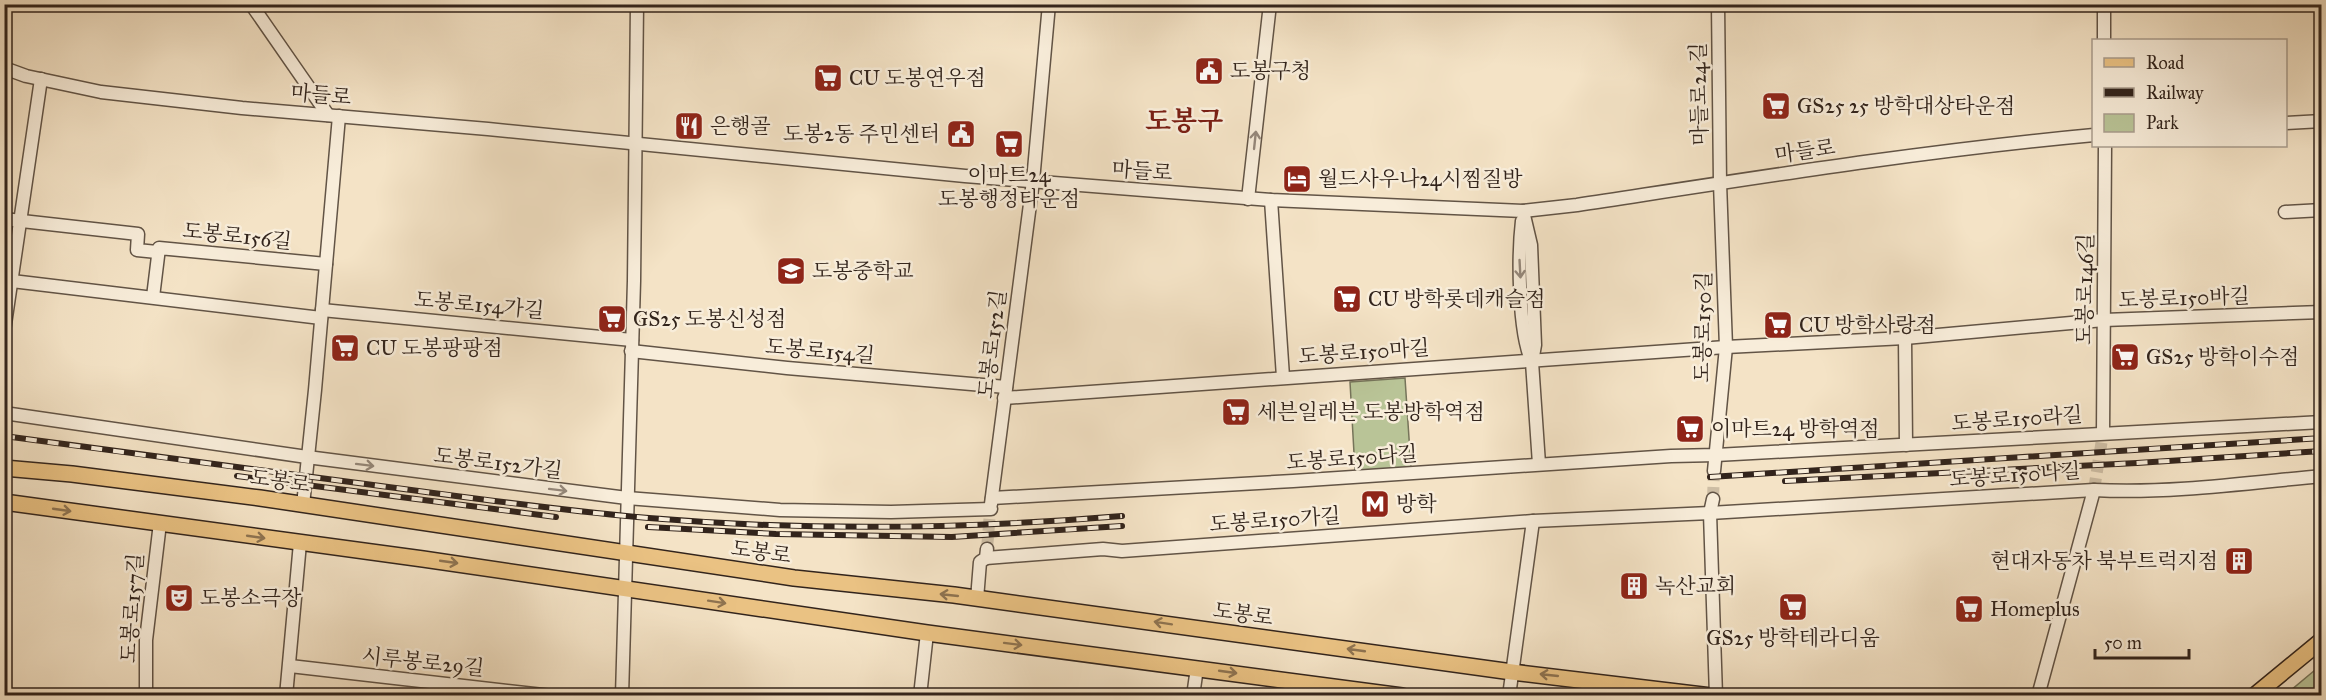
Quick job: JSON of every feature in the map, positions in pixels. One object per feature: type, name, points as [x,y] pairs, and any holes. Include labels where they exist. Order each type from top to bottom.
[{"type":"main road","name":"도봉로","points":[[4,468],[72,474],[303,505],[794,578],[977,599],[1512,672],[1553,675],[1714,696]]},
{"type":"main road","points":[[4,502],[625,588],[927,633],[1402,696]]},
{"type":"main road","points":[[2254,696],[2322,640]]},
{"type":"street","points":[[251,4],[334,116],[326,264],[303,505]]},
{"type":"street","points":[[622,696],[632,346],[637,4]]},
{"type":"street","points":[[1032,182],[1049,4]]},
{"type":"street","points":[[1248,199],[1270,4]]},
{"type":"street","name":"마들로24길","points":[[1718,4],[1720,183]]},
{"type":"street","points":[[2104,4],[2104,39]]},
{"type":"street","name":"마들로","points":[[4,68],[101,92],[242,108],[1032,182],[1248,199],[1524,211],[2018,142],[2092,135]]},
{"type":"street","points":[[4,331],[41,79]]},
{"type":"street","points":[[2287,123],[2322,121]]},
{"type":"street","name":"도봉로146길","points":[[2103,433],[2105,147]]},
{"type":"street","name":"도봉로152길","points":[[991,506],[1032,182]]},
{"type":"street","name":"도봉로150길","points":[[1713,471],[1726,347],[1720,183]]},
{"type":"street","points":[[1272,200],[1283,377]]},
{"type":"street","points":[[2285,212],[2322,210]]},
{"type":"street","points":[[1524,211],[1531,246],[1535,345],[1532,362],[1539,464]]},
{"type":"street","points":[[4,219],[138,234],[137,250],[157,252]]},
{"type":"street","name":"도봉로156길","points":[[153,297],[159,248],[326,264]]},
{"type":"street","points":[[12,281],[322,314]]},
{"type":"street","name":"도봉로150바길","points":[[1726,347],[1905,338],[2104,320],[2322,312]]},
{"type":"street","name":"도봉로154가길","points":[[322,314],[632,346]]},
{"type":"street","points":[[1905,338],[1906,445]]},
{"type":"street","name":"도봉로154길","points":[[632,346],[787,368],[1005,393]]},
{"type":"street","name":"도봉로150마길","points":[[1005,393],[1532,362],[1726,347]]},
{"type":"street","name":"도봉로152가길","points":[[4,413],[307,457],[627,498],[780,510],[891,512],[991,506]]},
{"type":"street","name":"도봉로150라길","points":[[1716,455],[2322,422]]},
{"type":"street","name":"도봉로150다길","points":[[991,506],[1539,464],[1716,455]]},
{"type":"street","name":"도봉로150나길","points":[[1710,513],[2094,490],[2160,489],[2322,476]]},
{"type":"street","points":[[2038,696],[2094,490]]},
{"type":"street","points":[[1713,499],[1710,513],[1714,696]]},
{"type":"street","name":"도봉로150가길","points":[[977,599],[980,562],[987,553],[1103,549],[1122,551],[1533,521],[1710,513]]},
{"type":"street","points":[[1509,696],[1533,521]]},
{"type":"street","name":"도봉로157길","points":[[146,696],[146,640],[160,524]]},
{"type":"street","points":[[286,696],[300,543]]},
{"type":"street","points":[[920,696],[927,633]]},
{"type":"street","name":"시루봉로29길","points":[[290,666],[552,696]]},
{"type":"street","points":[[1192,696],[1197,668]]},
{"type":"green space","points":[[1405,378],[1411,468],[1355,471],[1350,382]]},
{"type":"green space","points":[[2321,665],[2321,695],[2285,695]]},
{"type":"tunnel","points":[[2094,490],[2103,433]]},
{"type":"tunnel","points":[[1713,499],[1714,471]]},
{"type":"tunnel","points":[[987,549],[990,512]]},
{"type":"railway","points":[[4,436],[522,504],[649,518],[767,525],[886,527],[1004,524],[1122,516]]},
{"type":"railway","points":[[1710,477],[2322,438]]},
{"type":"railway","points":[[1785,481],[2322,451]]},
{"type":"railway","points":[[237,476],[556,517]]},
{"type":"railway","points":[[648,527],[776,534],[952,537],[1122,526]]},
{"type":"place","name":"도봉구청","points":[[1209,71]]},
{"type":"place","name":"CU 도봉연우점","points":[[828,78]]},
{"type":"place","name":"GS25 25 방학대상타운점","points":[[1776,106]]},
{"type":"place","name":"은행골","points":[[689,126]]},
{"type":"place","name":"도봉2동 주민센터","points":[[961,134]]},
{"type":"place","name":"이마트24 도봉행정타운점","points":[[1009,144]]},
{"type":"place","name":"월드사우나24시찜질방","points":[[1297,179]]},
{"type":"place","name":"도봉중학교","points":[[791,271]]},
{"type":"place","name":"CU 방학롯데캐슬점","points":[[1347,299]]},
{"type":"place","name":"GS25 도봉신성점","points":[[612,319]]},
{"type":"place","name":"CU 방학사랑점","points":[[1778,325]]},
{"type":"place","name":"CU 도봉팡팡점","points":[[345,348]]},
{"type":"place","name":"GS25 방학이수점","points":[[2125,357]]},
{"type":"place","name":"세븐일레븐 도봉방학역점","points":[[1236,412]]},
{"type":"place","name":"이마트24 방학역점","points":[[1690,429]]},
{"type":"place","name":"방학","points":[[1375,504]]},
{"type":"place","name":"현대자동차 북부트럭지점","points":[[2239,561]]},
{"type":"place","name":"녹산교회","points":[[1634,586]]},
{"type":"place","name":"도봉소극장","points":[[179,598]]},
{"type":"place","name":"GS25 방학테라디움","points":[[1793,607]]},
{"type":"place","name":"Homeplus","points":[[1969,609]]},
{"type":"district","name":"도봉구","points":[[1184,120]]}]
